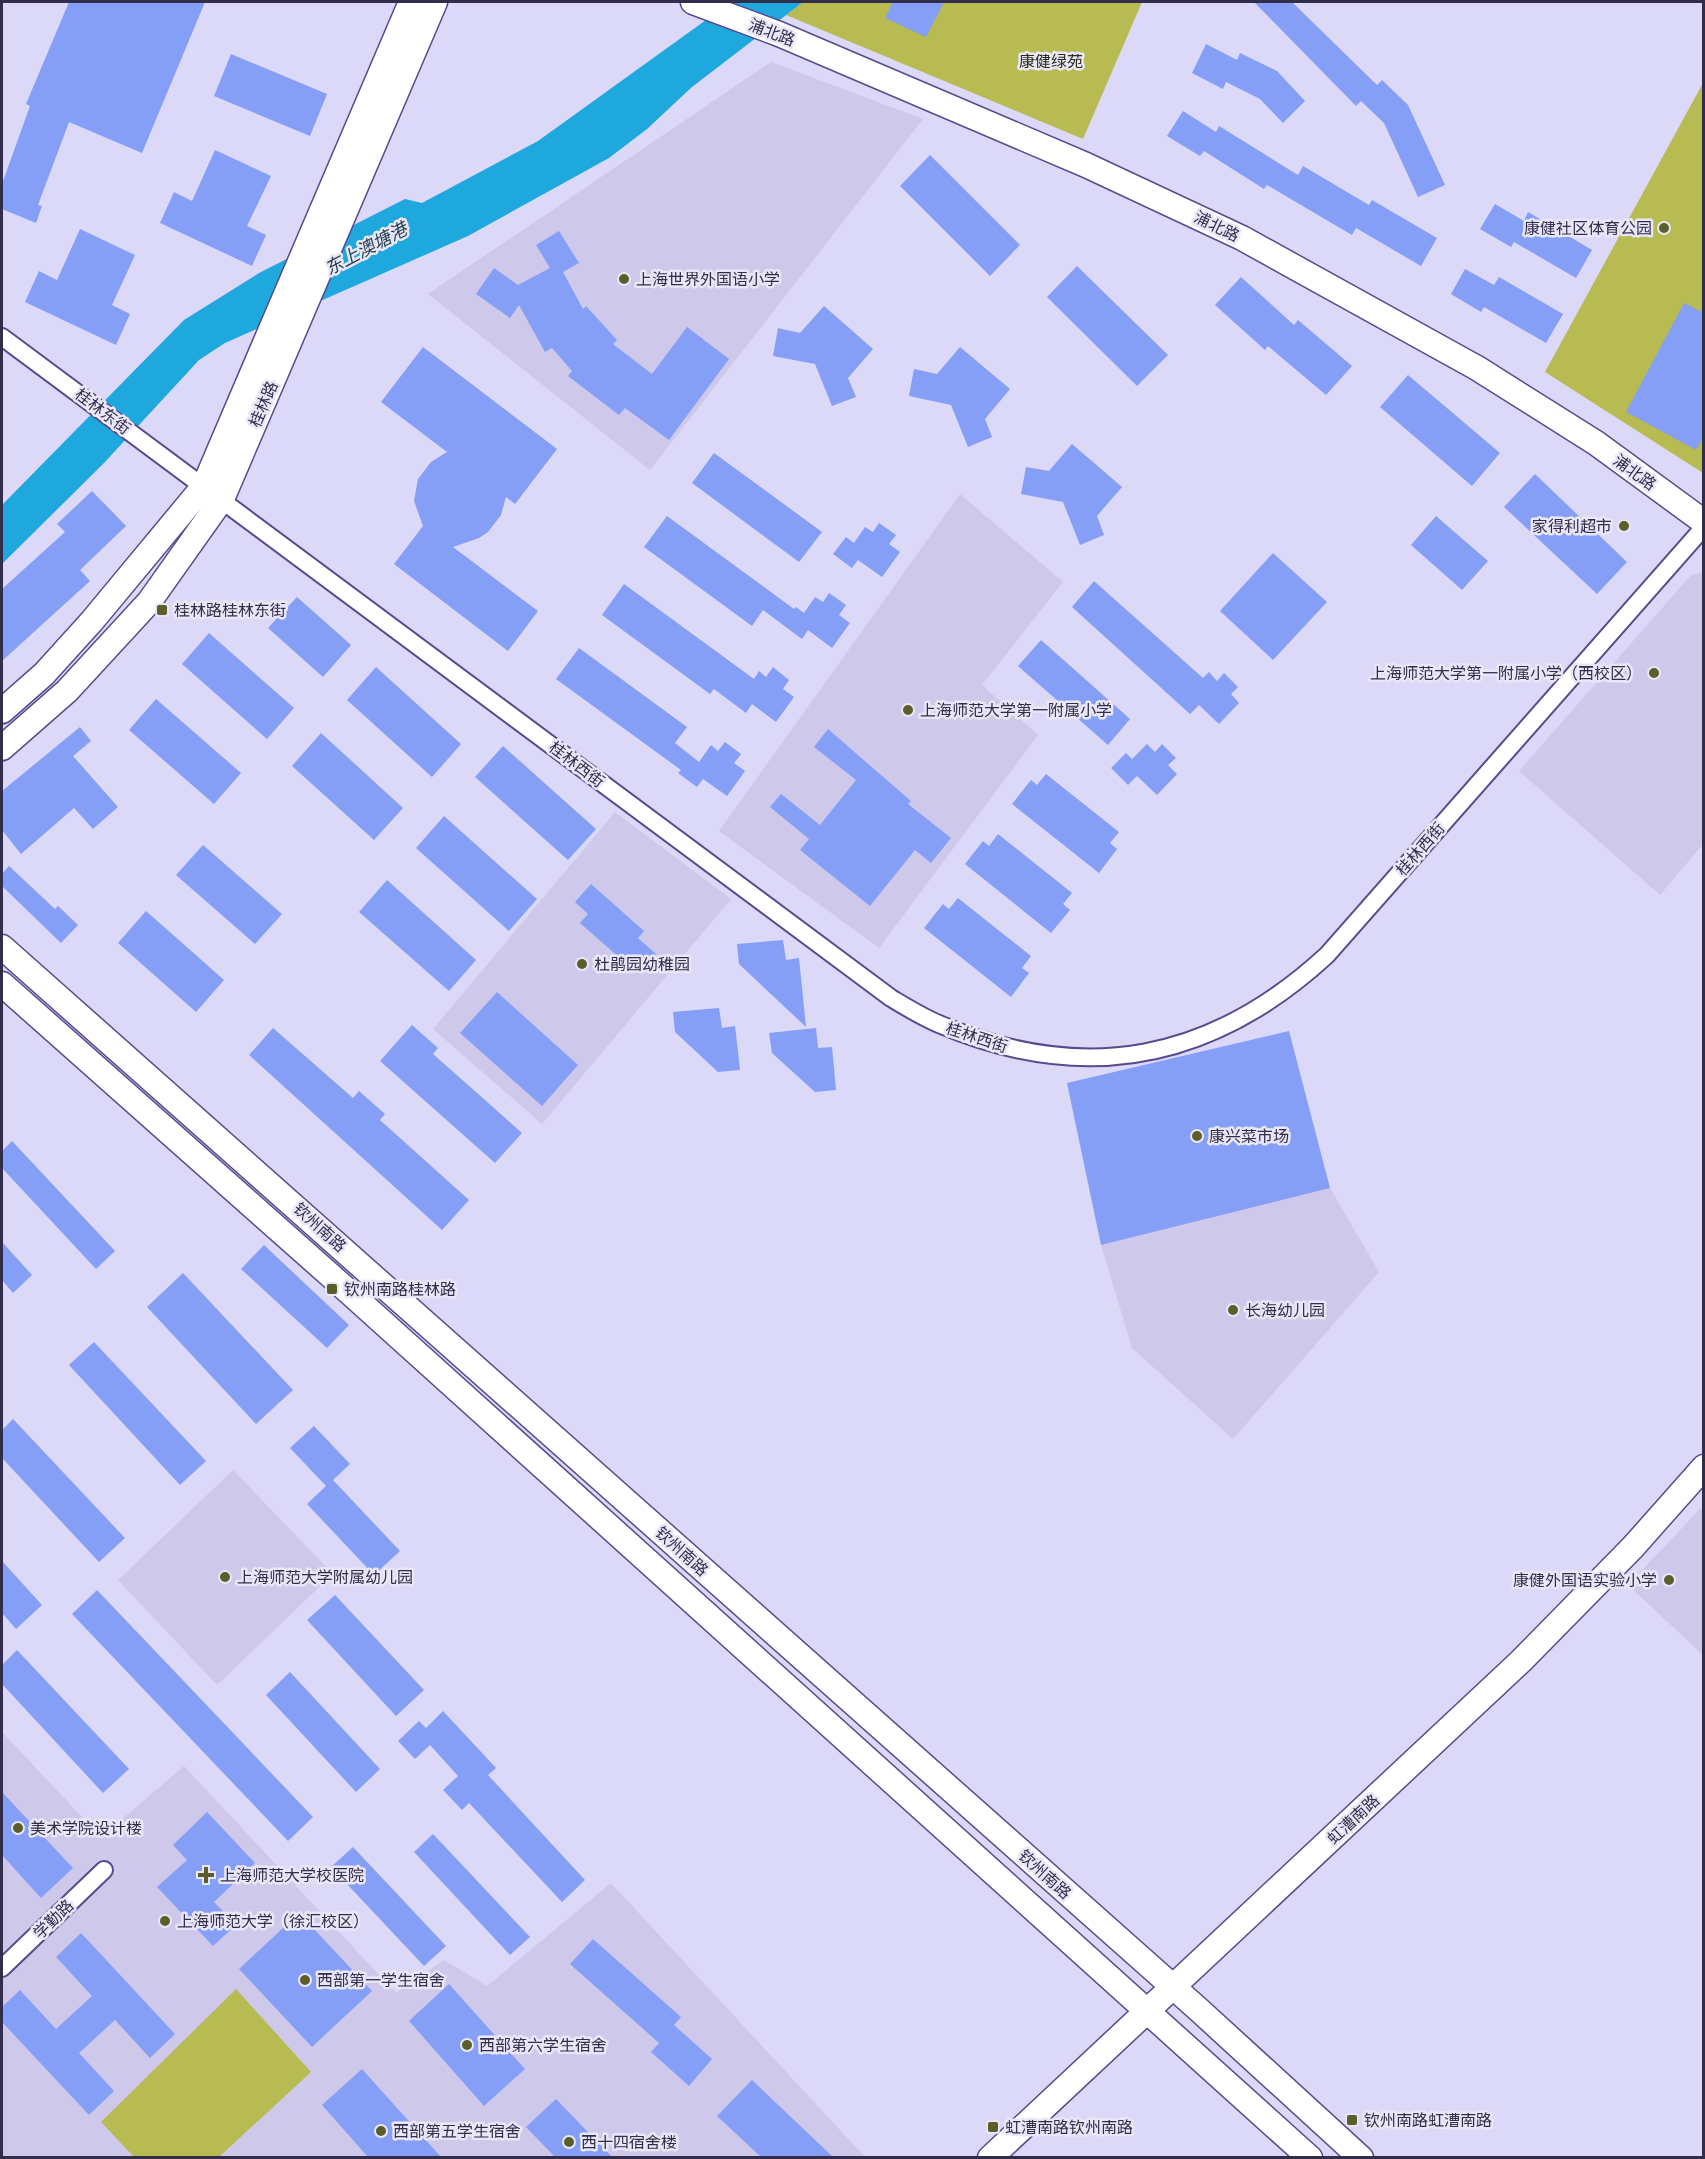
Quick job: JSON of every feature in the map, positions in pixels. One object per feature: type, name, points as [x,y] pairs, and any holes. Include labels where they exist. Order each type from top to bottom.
[{"type":"street","name":"桂林路","points":[[2,711],[44,674],[213,493],[266,341],[411,2]]},
{"type":"street","name":"桂林路","points":[[2,748],[67,691],[149,602],[213,493],[295,329],[435,2]]},
{"type":"street","name":"浦北路","points":[[696,3],[779,34],[1086,165],[1242,238],[1477,368],[1596,443],[1704,522]]},
{"type":"street","name":"桂林东街","points":[[2,337],[213,493]]},
{"type":"street","name":"桂林西街","points":[[213,493],[891,998],[937,1024],[980,1040],[1026,1052],[1070,1058],[1116,1057],[1214,1033],[1259,1010],[1296,984],[1327,955],[1704,527]]},
{"type":"street","name":"钦州南路","points":[[2,947],[1360,2157]]},
{"type":"street","name":"钦州南路","points":[[2,984],[331,1275],[1310,2157]]},
{"type":"street","name":"虹漕南路","points":[[990,2157],[1174,1989],[1521,1661],[1625,1555],[1704,1467]]},
{"type":"street","name":"学勤路","points":[[2,1968],[104,1870]]},
{"type":"shaded area","name":"上海世界外国语小学","points":[[771,62],[923,119],[650,470],[428,294]]},
{"type":"shaded area","name":"上海师范大学第一附属小学","points":[[960,494],[1063,582],[982,685],[1038,735],[879,948],[719,831]]},
{"type":"shaded area","name":"上海师范大学第一附属小学（西校区）","points":[[1703,572],[1703,844],[1660,895],[1519,771],[1691,575]]},
{"type":"shaded area","name":"杜鹃园幼稚园","points":[[615,812],[731,899],[542,1124],[433,1029]]},
{"type":"shaded area","name":"长海幼儿园","points":[[1330,1188],[1379,1272],[1233,1439],[1132,1348],[1101,1245]]},
{"type":"shaded area","name":"上海师范大学附属幼儿园","points":[[233,1470],[333,1574],[217,1685],[118,1580]]},
{"type":"shaded area","name":"康健外国语实验小学","points":[[1703,1506],[1703,1655],[1628,1585]]},
{"type":"shaded area","name":"上海师范大学（徐汇校区）","points":[[2,1732],[101,1837],[184,1766],[396,1993],[444,1960],[487,1986],[611,1883],[865,2157],[2,2157]]},
{"type":"green space","name":"康健绿苑","points":[[803,2],[1142,2],[1083,139],[786,15]]},
{"type":"green space","name":"康健社区体育公园","points":[[1703,83],[1703,473],[1545,372]]},
{"type":"green space","points":[[236,1989],[311,2072],[219,2157],[134,2157],[101,2122]]},
{"type":"water","name":"东上澳塘港","points":[[731,2],[803,2],[692,87],[647,129],[609,158],[468,236],[225,343],[199,360],[104,463],[2,564],[2,505],[184,320],[259,273],[405,199],[422,203],[538,141]]},
{"type":"building","points":[[69,2],[205,2],[142,153],[69,122],[38,205],[42,206],[36,223],[2,209],[2,184],[30,106],[26,104]]},
{"type":"building","points":[[893,2],[944,2],[926,37],[885,18]]},
{"type":"building","points":[[1254,2],[1292,2],[1377,85],[1382,80],[1408,105],[1445,185],[1418,197],[1384,123],[1361,101],[1356,106]]},
{"type":"building","points":[[1206,44],[1237,60],[1240,53],[1277,71],[1305,101],[1283,123],[1260,99],[1226,82],[1223,89],[1192,73]]},
{"type":"building","points":[[231,54],[327,94],[310,136],[214,96]]},
{"type":"building","points":[[1183,111],[1216,132],[1219,126],[1298,175],[1303,166],[1369,205],[1372,200],[1437,238],[1421,266],[1356,228],[1352,235],[1267,185],[1264,189],[1204,151],[1200,156],[1167,136]]},
{"type":"building","points":[[215,150],[271,176],[247,226],[266,235],[252,266],[160,223],[174,192],[192,201]]},
{"type":"building","points":[[930,155],[1020,245],[990,276],[900,186]]},
{"type":"building","points":[[1495,204],[1524,221],[1528,212],[1592,250],[1576,278],[1514,242],[1511,247],[1480,229]]},
{"type":"building","points":[[80,229],[135,255],[112,305],[130,314],[116,345],[25,302],[39,271],[57,280]]},
{"type":"building","points":[[559,231],[579,263],[563,272],[583,309],[586,306],[617,340],[613,344],[652,374],[687,327],[729,359],[669,440],[625,408],[619,415],[568,376],[572,371],[552,348],[545,352],[519,305],[510,318],[476,294],[494,268],[518,285],[550,268],[536,245]]},
{"type":"building","points":[[1077,266],[1168,355],[1137,386],[1047,297]]},
{"type":"building","points":[[1465,269],[1494,285],[1499,277],[1563,314],[1546,343],[1484,307],[1481,312],[1451,294]]},
{"type":"building","points":[[1241,277],[1294,325],[1298,320],[1352,366],[1326,395],[1268,346],[1265,350],[1215,305]]},
{"type":"building","points":[[1684,303],[1704,313],[1704,436],[1696,450],[1626,412]]},
{"type":"building","points":[[824,306],[873,349],[848,378],[856,397],[832,406],[815,364],[773,356],[778,328],[800,333]]},
{"type":"building","points":[[423,347],[557,449],[515,504],[506,497],[501,515],[488,532],[479,538],[453,547],[538,611],[508,651],[394,564],[423,526],[414,501],[418,479],[431,462],[447,452],[381,402]]},
{"type":"building","points":[[960,347],[1010,389],[985,419],[992,437],[968,447],[951,405],[909,396],[914,369],[937,374]]},
{"type":"building","points":[[1408,375],[1500,453],[1472,486],[1380,407]]},
{"type":"building","points":[[1072,444],[1122,487],[1097,516],[1104,535],[1080,545],[1063,502],[1021,494],[1026,467],[1049,471]]},
{"type":"building","points":[[714,453],[822,532],[799,562],[692,483]]},
{"type":"building","points":[[1535,474],[1627,562],[1597,594],[1504,507]]},
{"type":"building","points":[[92,491],[126,526],[80,570],[90,581],[2,661],[2,589],[65,532],[57,524]]},
{"type":"building","points":[[667,516],[794,609],[796,607],[804,613],[815,597],[823,602],[829,593],[846,605],[839,615],[850,623],[832,648],[808,630],[802,639],[763,610],[752,626],[644,547]]},
{"type":"building","points":[[1436,516],[1488,561],[1462,590],[1411,545]]},
{"type":"building","points":[[879,523],[896,535],[889,544],[900,552],[882,577],[858,560],[852,568],[833,554],[846,537],[854,543],[865,527],[873,532]]},
{"type":"building","points":[[1273,553],[1327,602],[1273,660],[1220,611]]},
{"type":"building","points":[[1094,581],[1203,678],[1209,672],[1217,681],[1224,673],[1238,687],[1231,694],[1239,703],[1219,724],[1199,705],[1190,714],[1072,607]]},
{"type":"building","points":[[624,584],[754,679],[759,671],[766,677],[773,667],[789,680],[783,689],[794,697],[776,722],[752,704],[746,713],[714,689],[710,694],[602,615]]},
{"type":"building","points":[[297,597],[351,645],[323,677],[268,628]]},
{"type":"building","points":[[209,633],[294,708],[267,739],[182,664]]},
{"type":"building","points":[[1041,640],[1130,719],[1108,745],[1018,666]]},
{"type":"building","points":[[579,648],[687,727],[675,743],[699,762],[711,745],[718,751],[725,742],[741,754],[734,763],[745,771],[727,796],[703,779],[697,787],[678,773],[681,770],[556,679]]},
{"type":"building","points":[[376,667],[461,744],[432,777],[347,700]]},
{"type":"building","points":[[156,699],[241,773],[214,804],[129,730]]},
{"type":"building","points":[[80,727],[91,741],[73,756],[118,807],[93,829],[74,808],[21,854],[2,830],[2,791]]},
{"type":"building","points":[[828,729],[911,801],[908,804],[951,838],[931,863],[915,850],[870,906],[800,850],[809,839],[770,807],[781,794],[820,825],[856,780],[814,747]]},
{"type":"building","points":[[321,733],[403,808],[374,840],[292,766]]},
{"type":"building","points":[[1147,744],[1155,752],[1162,744],[1176,758],[1168,765],[1177,774],[1157,795],[1137,776],[1128,785],[1111,768],[1126,753],[1132,759]]},
{"type":"building","points":[[503,746],[596,829],[568,860],[475,777]]},
{"type":"building","points":[[1046,774],[1119,832],[1110,843],[1117,849],[1099,873],[1012,804],[1031,780],[1037,785]]},
{"type":"building","points":[[444,816],[537,899],[509,931],[416,848]]},
{"type":"building","points":[[998,834],[1072,893],[1063,904],[1070,910],[1051,933],[965,864],[983,841],[989,846]]},
{"type":"building","points":[[203,845],[282,914],[255,944],[176,875]]},
{"type":"building","points":[[9,866],[55,909],[58,906],[78,925],[61,943],[2,886],[2,874]]},
{"type":"building","points":[[387,880],[476,960],[449,991],[359,912]]},
{"type":"building","points":[[591,884],[644,931],[638,938],[656,954],[638,974],[580,923],[588,914],[575,902]]},
{"type":"building","points":[[958,898],[1031,956],[1022,968],[1029,973],[1011,997],[924,928],[943,904],[949,909]]},
{"type":"building","points":[[146,911],[224,980],[196,1012],[118,943]]},
{"type":"building","points":[[783,940],[786,960],[799,958],[806,1027],[739,964],[737,944]]},
{"type":"building","points":[[497,992],[578,1065],[542,1106],[460,1033]]},
{"type":"building","points":[[719,1008],[722,1028],[735,1026],[740,1070],[718,1072],[675,1032],[673,1012]]},
{"type":"building","points":[[412,1025],[438,1048],[433,1054],[522,1133],[495,1163],[380,1061]]},
{"type":"building","points":[[273,1028],[353,1098],[359,1091],[385,1114],[380,1120],[469,1200],[442,1230],[249,1055]]},
{"type":"building","points":[[816,1028],[818,1048],[832,1047],[836,1090],[815,1092],[772,1053],[769,1033]]},
{"type":"building","name":"康兴菜市场","points":[[1289,1031],[1330,1188],[1101,1245],[1067,1083]]},
{"type":"building","points":[[12,1141],[115,1251],[96,1269],[2,1168],[2,1151]]},
{"type":"building","points":[[2,1242],[32,1275],[13,1293],[2,1280]]},
{"type":"building","points":[[264,1245],[349,1325],[327,1348],[241,1269]]},
{"type":"building","points":[[183,1273],[293,1390],[256,1424],[147,1307]]},
{"type":"building","points":[[94,1342],[206,1461],[180,1485],[69,1365]]},
{"type":"building","points":[[13,1419],[125,1538],[99,1562],[2,1458],[2,1430]]},
{"type":"building","points":[[314,1426],[350,1464],[333,1480],[400,1551],[374,1575],[307,1504],[326,1486],[290,1448]]},
{"type":"building","points":[[2,1561],[42,1605],[16,1629],[2,1613]]},
{"type":"building","points":[[97,1590],[313,1817],[288,1841],[72,1614]]},
{"type":"building","points":[[335,1595],[424,1690],[396,1716],[307,1620]]},
{"type":"building","points":[[17,1650],[129,1769],[103,1793],[2,1684],[2,1665]]},
{"type":"building","points":[[290,1672],[380,1769],[356,1792],[266,1695]]},
{"type":"building","points":[[443,1711],[496,1768],[488,1775],[585,1880],[562,1902],[469,1803],[462,1810],[443,1790],[458,1776],[430,1745],[415,1759],[398,1741],[419,1721],[426,1728]]},
{"type":"building","name":"美术学院设计楼","points":[[2,1792],[73,1868],[41,1898],[2,1855]]},
{"type":"building","name":"上海师范大学校医院","points":[[207,1812],[255,1863],[214,1902],[236,1925],[213,1946],[157,1887],[187,1860],[173,1845]]},
{"type":"building","points":[[433,1834],[530,1937],[510,1955],[414,1852]]},
{"type":"building","points":[[353,1847],[446,1946],[424,1966],[331,1867]]},
{"type":"building","name":"西部第一学生宿舍","points":[[299,1913],[372,1991],[312,2047],[239,1969]]},
{"type":"building","points":[[81,1933],[175,2034],[150,2058],[115,2020],[79,2053],[114,2091],[89,2115],[2,2022],[2,2007],[20,1990],[56,2029],[92,1996],[56,1957]]},
{"type":"building","points":[[593,1939],[681,2017],[674,2025],[712,2059],[689,2086],[651,2052],[659,2043],[570,1964]]},
{"type":"building","name":"西部第六学生宿舍","points":[[449,1984],[525,2069],[484,2106],[409,2021]]},
{"type":"building","name":"西部第五学生宿舍","points":[[362,2069],[441,2157],[368,2157],[322,2105]]},
{"type":"building","points":[[752,2080],[833,2157],[761,2157],[717,2116]]},
{"type":"building","name":"西十四宿舍楼","points":[[556,2099],[612,2157],[555,2157],[526,2127]]},
{"type":"place","name":"康健社区体育公园","points":[[1664,228]]},
{"type":"place","name":"上海世界外国语小学","points":[[624,279]]},
{"type":"place","name":"家得利超市","points":[[1624,526]]},
{"type":"place","name":"桂林路桂林东街","points":[[162,610]]},
{"type":"place","name":"上海师范大学第一附属小学（西校区）","points":[[1654,673]]},
{"type":"place","name":"上海师范大学第一附属小学","points":[[908,710]]},
{"type":"place","name":"杜鹃园幼稚园","points":[[582,964]]},
{"type":"place","name":"康兴菜市场","points":[[1197,1136]]},
{"type":"place","name":"钦州南路桂林路","points":[[332,1289]]},
{"type":"place","name":"长海幼儿园","points":[[1233,1310]]},
{"type":"place","name":"上海师范大学附属幼儿园","points":[[225,1577]]},
{"type":"place","name":"康健外国语实验小学","points":[[1669,1580]]},
{"type":"place","name":"美术学院设计楼","points":[[18,1828]]},
{"type":"place","name":"上海师范大学校医院","points":[[206,1875]]},
{"type":"place","name":"上海师范大学（徐汇校区）","points":[[165,1921]]},
{"type":"place","name":"西部第一学生宿舍","points":[[305,1980]]},
{"type":"place","name":"西部第六学生宿舍","points":[[467,2045]]},
{"type":"place","name":"钦州南路虹漕南路","points":[[1352,2120]]},
{"type":"place","name":"虹漕南路钦州南路","points":[[993,2127]]},
{"type":"place","name":"西部第五学生宿舍","points":[[381,2131]]},
{"type":"place","name":"西十四宿舍楼","points":[[569,2142]]}]
